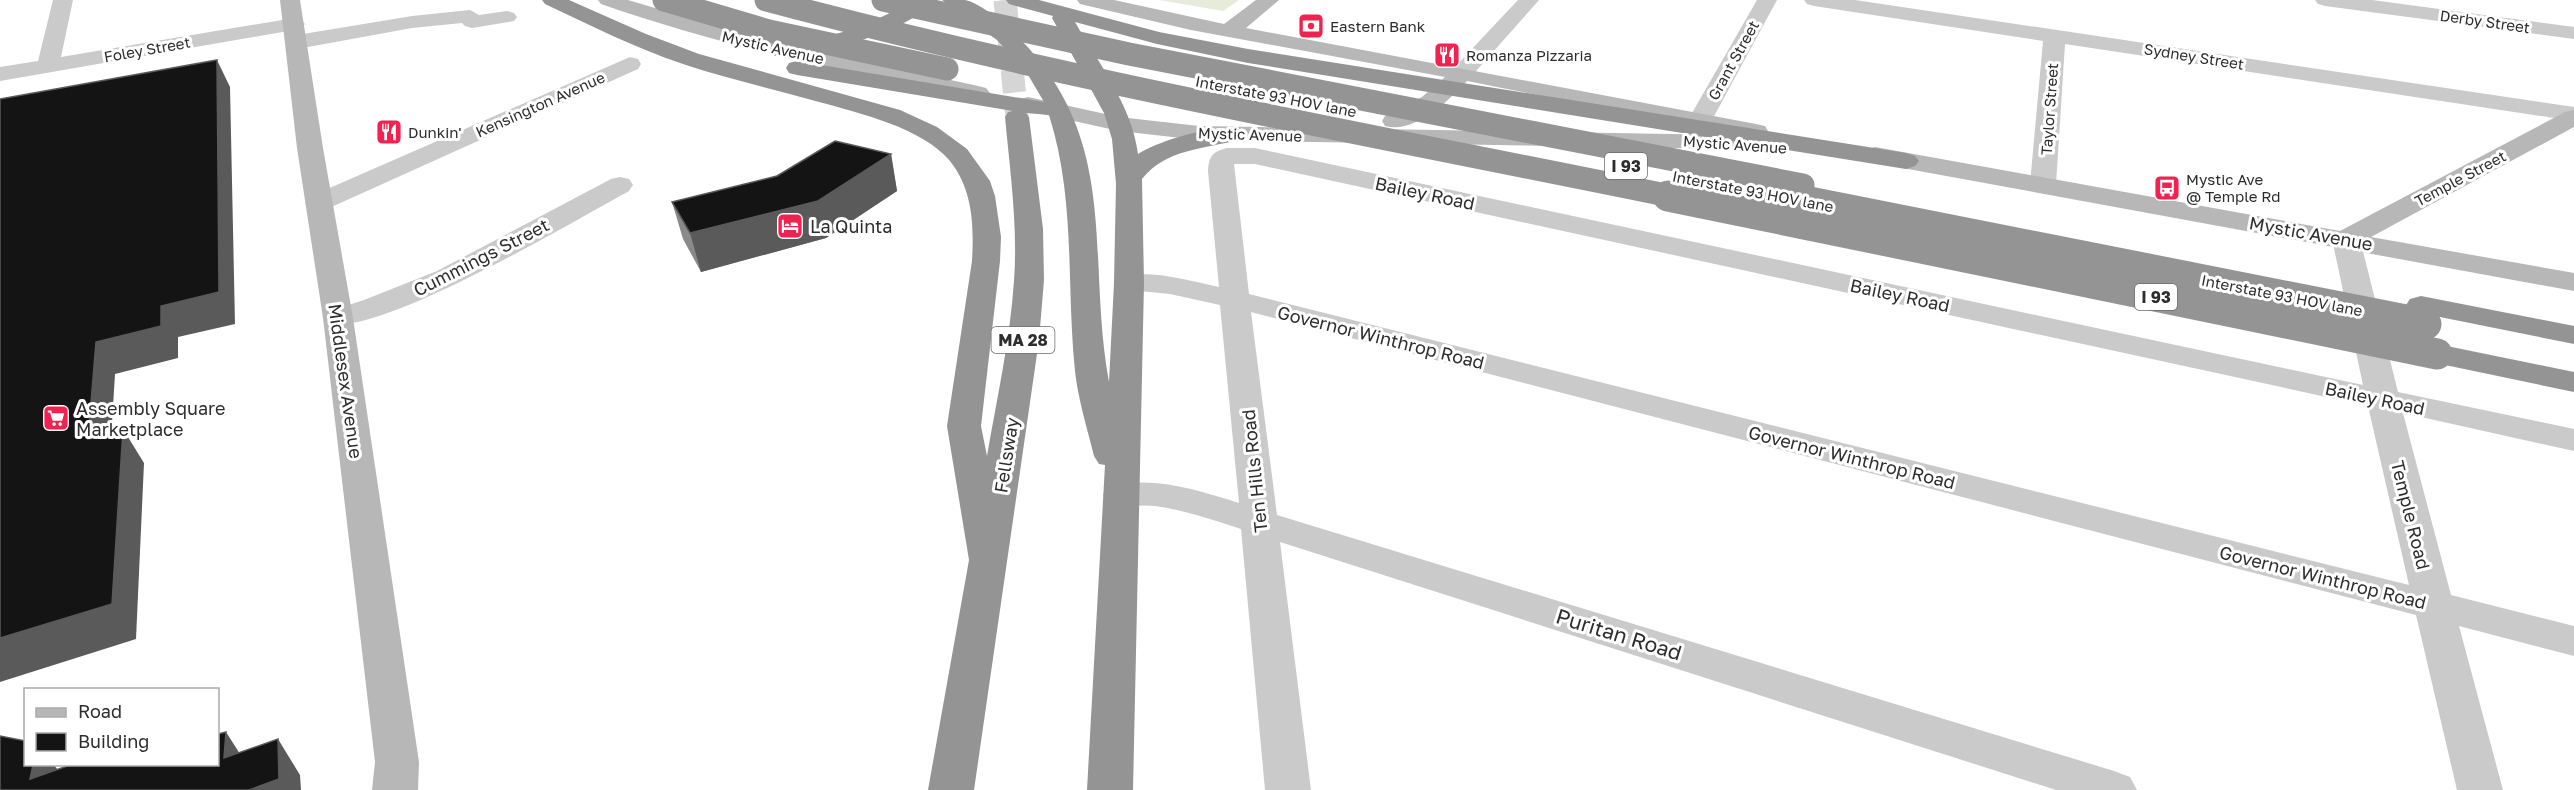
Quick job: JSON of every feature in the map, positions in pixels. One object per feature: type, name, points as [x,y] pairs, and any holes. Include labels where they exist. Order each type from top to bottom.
[{"type":"highway","points":[[552,0],[636,29],[752,59],[859,80],[1062,112]]},
{"type":"highway","points":[[552,0],[638,39],[691,59],[891,115],[911,123],[944,142],[969,166],[982,196],[987,237],[983,288],[964,426],[988,561]]},
{"type":"highway","points":[[664,0],[798,39],[944,68],[1442,163],[1634,188]]},
{"type":"highway","name":"I 93","points":[[766,0],[897,35],[1023,63],[2574,382]]},
{"type":"highway","name":"Interstate 93 HOV lane","points":[[827,0],[954,31],[1114,64],[2423,314],[2574,353]]},
{"type":"highway","name":"I 93","points":[[883,0],[1045,36],[2423,314],[2574,335]]},
{"type":"highway","points":[[779,50],[808,47],[861,34],[889,22],[924,0],[1045,36]]},
{"type":"highway","points":[[952,0],[996,28],[1023,52],[1039,73],[1062,112],[1069,129],[1078,176],[1091,373],[1121,495]]},
{"type":"highway","points":[[1016,0],[1057,7],[1197,46],[1454,81],[1906,161]]},
{"type":"highway","points":[[1057,7],[1112,104],[1119,124],[1129,178],[1129,283],[1110,790]]},
{"type":"highway","name":"Fellsway","points":[[951,790],[1023,340],[1029,280],[1029,229],[1017,117]]},
{"type":"highway","points":[[1129,178],[1145,161],[1163,150],[1228,145]]},
{"type":"main road","name":"Middlesex Avenue","points":[[290,0],[318,203],[338,318],[400,781]]},
{"type":"main road","name":"Mystic Avenue","points":[[608,0],[668,20],[779,50],[1062,112],[1119,124],[1170,131],[1228,145],[1326,136],[1705,141],[1906,161]]},
{"type":"main road","name":"Mystic Avenue","points":[[1087,0],[1454,81],[1700,120],[1906,161],[2574,282]]},
{"type":"main road","points":[[1228,31],[1269,0]]},
{"type":"main road","points":[[1326,136],[1368,128],[1402,118],[1428,105],[1454,81]]},
{"type":"main road","name":"Temple Street","points":[[2346,239],[2574,116]]},
{"type":"street","points":[[48,66],[63,0]]},
{"type":"street","points":[[1454,81],[1528,0]]},
{"type":"street","name":"Grant Street","points":[[1700,120],[1767,0]]},
{"type":"street","name":"Sydney Street","points":[[1814,0],[2574,116]]},
{"type":"street","name":"Derby Street","points":[[2325,0],[2574,33]]},
{"type":"street","points":[[295,33],[412,22],[468,12],[472,22],[507,17]]},
{"type":"street","name":"Foley Street","points":[[0,74],[295,33]]},
{"type":"street","name":"Taylor Street","points":[[2043,184],[2054,42],[2051,35]]},
{"type":"street","name":"Kensington Avenue","points":[[318,203],[630,64]]},
{"type":"street","name":"Ten Hills Road","points":[[1228,145],[1222,158],[1221,171],[1288,790]]},
{"type":"street","name":"Bailey Road","points":[[1228,145],[1255,156],[2574,440]]},
{"type":"street","name":"Cummings Street","points":[[338,318],[380,306],[425,288],[620,184]]},
{"type":"street","name":"Temple Road","points":[[2346,239],[2383,400],[2480,790]]},
{"type":"street","name":"Governor Winthrop Road","points":[[1129,283],[1170,285],[1236,299],[2574,641]]},
{"type":"street","name":"Puritan Road","points":[[1121,495],[1152,495],[1188,500],[1259,521],[2114,790]]},
{"type":"green space","points":[[1159,0],[1239,0],[1223,11]]},
{"type":"building","name":"Assembly Square Marketplace","points":[[217,60],[219,292],[161,306],[161,326],[96,342],[88,439],[123,429],[112,604],[0,638],[0,99]]},
{"type":"building","points":[[835,141],[891,154],[818,201],[690,233],[672,202],[777,176]]},
{"type":"building","points":[[226,732],[224,758],[278,739],[279,779],[249,790],[0,790],[0,736],[24,741],[24,766],[33,766],[30,779],[67,766],[219,766],[219,734]]},
{"type":"tunnel","points":[[1005,0],[1017,117]]},
{"type":"place","name":"Eastern Bank","points":[[1311,26]]},
{"type":"place","name":"Romanza Pizzaria","points":[[1447,55]]},
{"type":"place","name":"Dunkin'","points":[[389,132]]},
{"type":"place","name":"Mystic Ave @ Temple Rd","points":[[2167,188]]},
{"type":"place","name":"La Quinta","points":[[790,226]]},
{"type":"place","name":"Assembly Square Marketplace","points":[[56,418]]}]
